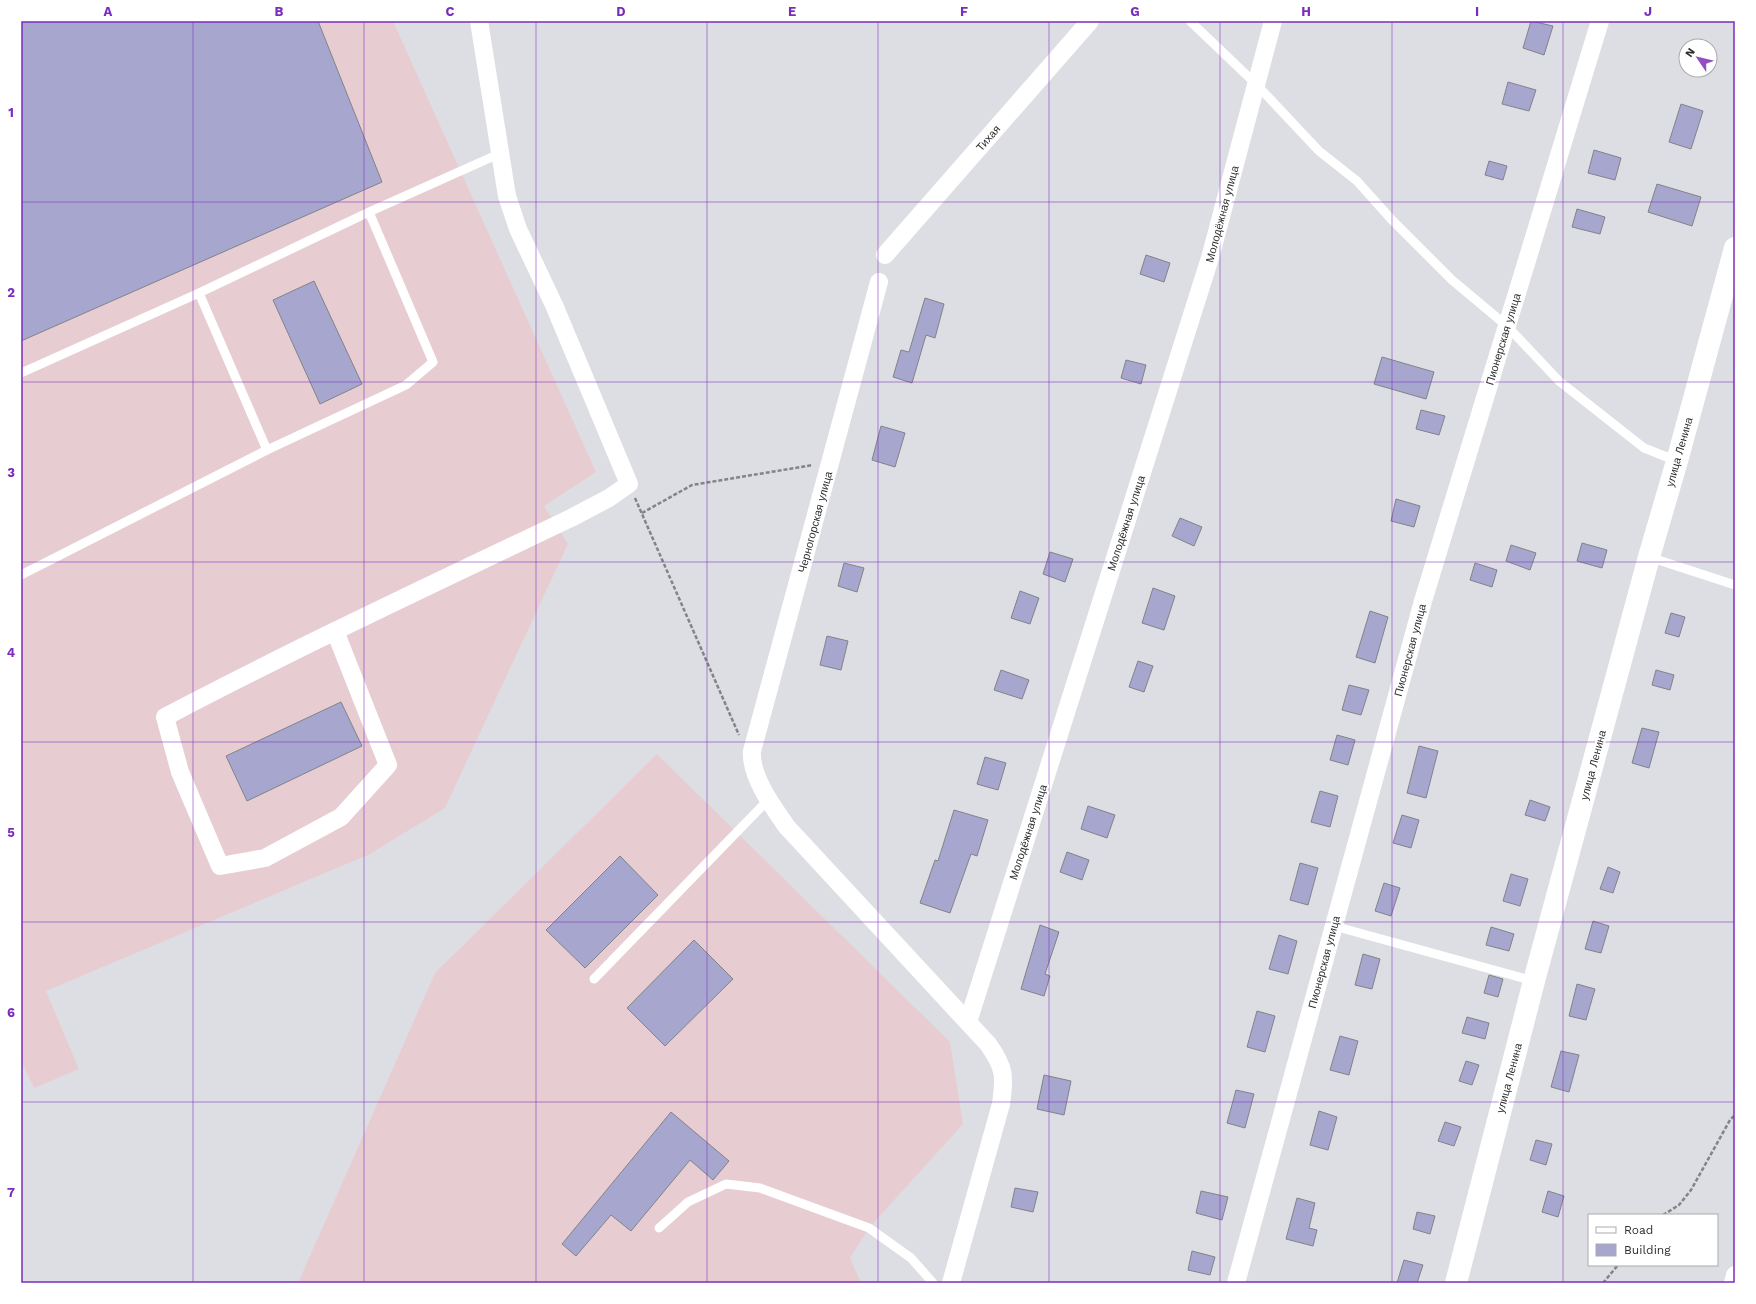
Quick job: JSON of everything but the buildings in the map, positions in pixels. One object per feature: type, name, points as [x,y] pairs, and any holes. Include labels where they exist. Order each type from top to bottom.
[{"type":"street","points":[[336,631],[388,765],[341,817],[265,858],[220,866],[180,772],[165,717],[266,664],[571,518],[609,498],[628,484],[554,305],[518,229],[507,196],[479,21]]},
{"type":"street","name":"Тихая","points":[[885,255],[1090,21]]},
{"type":"street","name":"Молодёжная улица","points":[[968,1022],[1210,258],[1273,21]]},
{"type":"street","name":"Пионерская улица","points":[[1236,1283],[1423,600],[1600,21]]},
{"type":"street","name":"улица Ленина","points":[[1456,1283],[1534,981],[1649,557],[1677,461],[1735,248]]},
{"type":"street","name":"Черногорская улица","points":[[751,761],[752,751],[879,282]]},
{"type":"street","points":[[751,761],[768,800],[787,827],[968,1022],[988,1044],[999,1060],[1004,1079],[1001,1104],[951,1283]]},
{"type":"street","points":[[1733,1283],[1735,1275]]},
{"type":"lane","points":[[1190,21],[1256,84],[1319,152],[1357,181],[1391,219],[1452,280],[1507,326],[1559,381],[1614,426],[1644,448],[1677,461]]},
{"type":"lane","points":[[21,373],[199,293],[369,212],[501,153]]},
{"type":"lane","points":[[21,575],[267,450],[406,385],[433,362],[369,212]]},
{"type":"lane","points":[[199,293],[267,450]]},
{"type":"lane","points":[[1649,557],[1735,585]]},
{"type":"lane","points":[[594,979],[768,800]]},
{"type":"lane","points":[[1334,926],[1534,981]]},
{"type":"lane","points":[[659,1228],[688,1202],[726,1184],[760,1188],[869,1228],[911,1258],[933,1283]]},
{"type":"path","points":[[642,514],[692,485],[831,462]]},
{"type":"path","points":[[628,484],[751,761]]},
{"type":"path","points":[[1665,1214],[1679,1205],[1691,1190],[1730,1120],[1735,1115]]},
{"type":"path","points":[[1603,1283],[1617,1266]]},
{"type":"shaded area","points":[[21,21],[393,21],[596,472],[544,506],[568,544],[445,808],[370,854],[46,991],[79,1069],[34,1088],[21,1061]]},
{"type":"shaded area","points":[[657,754],[950,1042],[963,1124],[869,1228],[850,1258],[861,1283],[298,1283],[435,973]]}]
